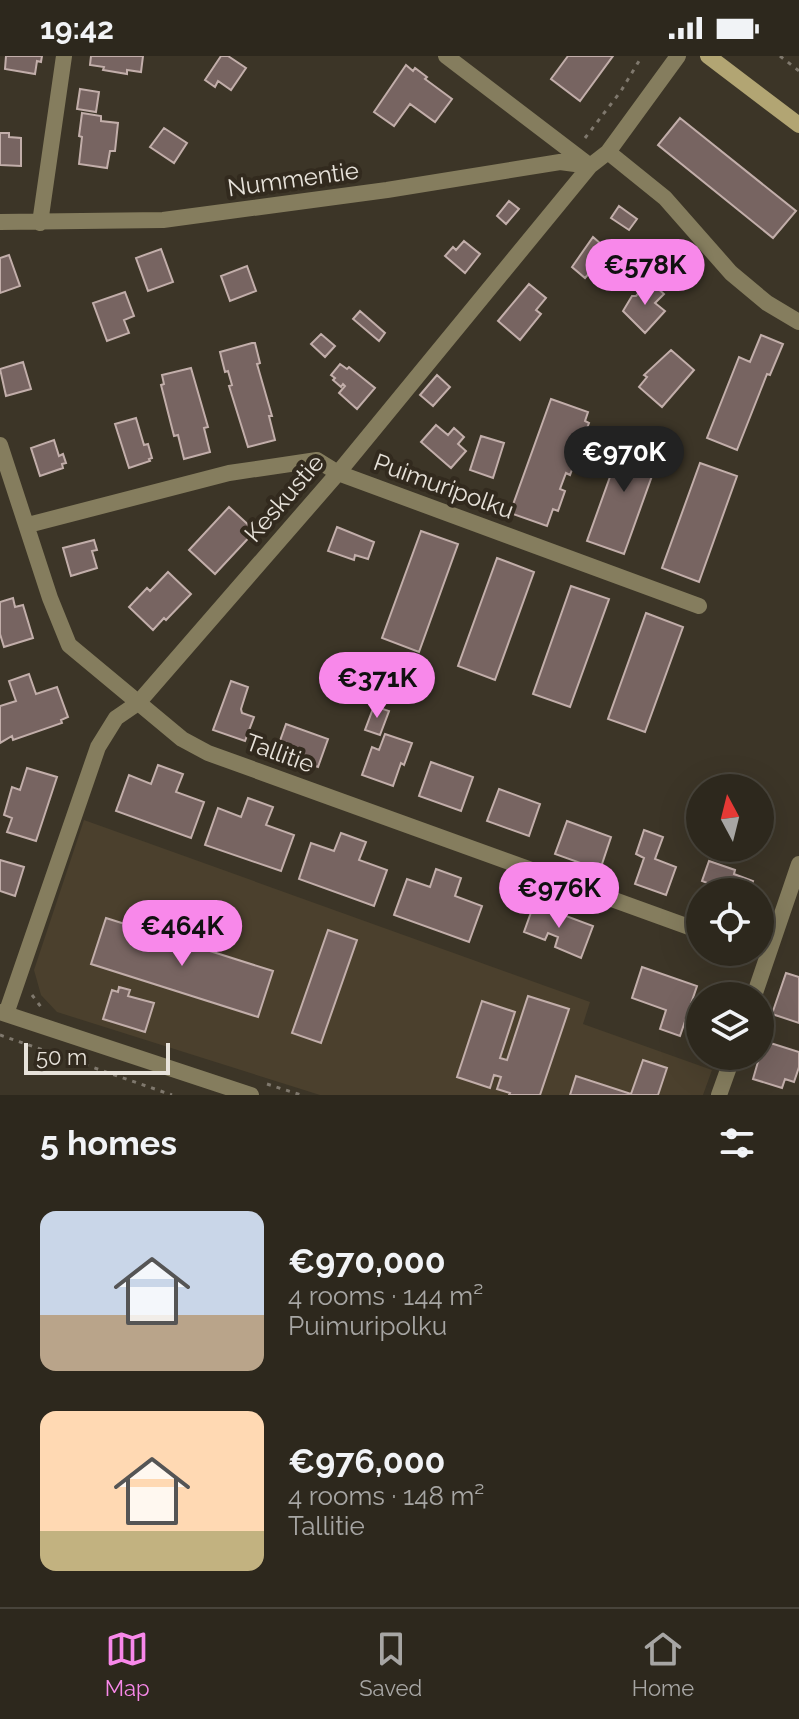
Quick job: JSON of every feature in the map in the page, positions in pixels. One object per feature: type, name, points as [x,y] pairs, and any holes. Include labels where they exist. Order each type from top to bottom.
[{"type":"main road","points":[[708,56],[799,125]]},
{"type":"street","points":[[40,223],[64,56]]},
{"type":"street","points":[[446,56],[590,166]]},
{"type":"street","name":"Keskustie","points":[[3,1013],[98,747],[116,718],[138,703],[338,473],[590,166],[608,152],[678,56]]},
{"type":"street","points":[[608,152],[665,198],[731,273],[767,303],[799,322]]},
{"type":"street","name":"Nummentie","points":[[0,222],[163,220],[387,190],[560,162],[590,166]]},
{"type":"street","name":"Tallitie","points":[[0,445],[50,598],[69,645],[182,739],[208,753],[686,926]]},
{"type":"street","name":"Puimuripolku","points":[[28,525],[229,473],[317,460],[338,473],[699,606]]},
{"type":"street","points":[[774,926],[799,864]]},
{"type":"street","points":[[3,1013],[251,1095]]},
{"type":"street","points":[[719,1095],[728,1070]]},
{"type":"path","points":[[574,153],[621,91],[642,56]]},
{"type":"path","points":[[780,56],[799,71]]},
{"type":"path","points":[[0,1035],[172,1095]]},
{"type":"shaded area","points":[[84,820],[590,1002],[583,1024],[686,1061],[686,1070],[712,1070],[703,1095],[320,1095],[57,1012],[41,995],[34,970]]},
{"type":"building","points":[[6,56],[42,56],[41,62],[37,61],[35,74],[5,69]]},
{"type":"building","points":[[91,56],[143,56],[141,72],[127,70],[127,74],[103,70],[104,67],[90,65]]},
{"type":"building","points":[[221,56],[228,56],[246,68],[231,90],[218,81],[215,87],[205,80]]},
{"type":"building","points":[[568,56],[613,56],[580,101],[551,79]]},
{"type":"building","points":[[406,65],[413,71],[415,68],[452,99],[435,122],[410,104],[394,126],[374,112]]},
{"type":"building","points":[[80,89],[99,92],[96,112],[77,109]]},
{"type":"building","points":[[82,113],[101,116],[101,121],[118,123],[115,151],[110,151],[107,168],[79,164]]},
{"type":"building","points":[[680,118],[796,211],[773,238],[658,145]]},
{"type":"building","points":[[164,128],[187,143],[174,163],[150,147]]},
{"type":"building","points":[[0,133],[21,138],[21,166],[0,165]]},
{"type":"building","points":[[509,201],[519,209],[506,224],[497,216]]},
{"type":"building","points":[[619,206],[637,219],[629,230],[611,218]]},
{"type":"building","points":[[593,237],[609,251],[585,278],[572,267]]},
{"type":"building","points":[[464,241],[480,254],[465,273],[445,256]]},
{"type":"building","points":[[684,248],[702,267],[693,275],[675,256]]},
{"type":"building","points":[[161,249],[173,282],[148,291],[136,258]]},
{"type":"building","points":[[9,255],[20,286],[0,293],[0,258]]},
{"type":"building","points":[[247,266],[256,291],[230,301],[221,276]]},
{"type":"building","points":[[649,281],[664,294],[655,303],[665,311],[645,333],[623,311],[632,296],[636,296]]},
{"type":"building","points":[[529,284],[546,298],[536,310],[541,314],[520,340],[498,321]]},
{"type":"building","points":[[125,292],[134,316],[124,320],[129,333],[107,341],[93,303]]},
{"type":"building","points":[[360,311],[385,333],[379,341],[353,319]]},
{"type":"building","points":[[321,334],[335,346],[325,357],[311,344]]},
{"type":"building","points":[[761,335],[783,344],[770,375],[767,374],[737,450],[707,438],[739,357],[750,362]]},
{"type":"building","points":[[255,343],[260,363],[257,364],[272,416],[269,416],[275,440],[248,447],[220,352]]},
{"type":"building","points":[[671,350],[694,370],[662,407],[639,387],[647,377],[644,375]]},
{"type":"building","points":[[23,362],[31,389],[6,396],[0,369]]},
{"type":"building","points":[[340,364],[347,369],[349,367],[375,388],[357,409],[339,393],[345,386],[343,384],[341,387],[331,375]]},
{"type":"building","points":[[191,368],[208,427],[204,428],[210,452],[184,459],[178,435],[174,436],[161,385],[164,384],[162,375]]},
{"type":"building","points":[[437,375],[450,387],[433,406],[420,395]]},
{"type":"building","points":[[551,399],[588,412],[585,421],[589,423],[582,441],[578,440],[574,452],[578,454],[570,475],[566,473],[560,489],[565,491],[558,511],[553,509],[547,526],[510,513]]},
{"type":"building","points":[[136,418],[144,445],[148,444],[152,458],[129,468],[115,424]]},
{"type":"building","points":[[436,425],[448,435],[454,428],[464,437],[458,444],[466,451],[451,468],[421,442]]},
{"type":"building","points":[[625,435],[662,448],[624,554],[587,541]]},
{"type":"building","points":[[481,436],[504,443],[493,478],[470,470]]},
{"type":"building","points":[[54,440],[59,456],[63,454],[66,463],[62,464],[63,468],[40,476],[31,448]]},
{"type":"building","points":[[700,463],[737,476],[699,582],[662,568]]},
{"type":"building","points":[[229,507],[255,531],[215,574],[189,550]]},
{"type":"building","points":[[337,527],[374,542],[368,559],[355,555],[354,560],[328,551]]},
{"type":"building","points":[[421,531],[458,544],[419,652],[382,638]]},
{"type":"building","points":[[94,540],[97,550],[92,551],[97,568],[71,576],[63,548]]},
{"type":"building","points":[[497,558],[534,572],[495,680],[458,666]]},
{"type":"building","points":[[168,572],[191,594],[153,630],[129,607]]},
{"type":"building","points":[[571,586],[609,599],[570,707],[533,694]]},
{"type":"building","points":[[13,598],[15,607],[23,605],[33,638],[4,647],[0,634],[0,602]]},
{"type":"building","points":[[646,613],[683,627],[645,732],[608,719]]},
{"type":"building","points":[[29,674],[36,694],[57,687],[68,717],[61,720],[62,723],[13,740],[12,736],[0,743],[0,706],[16,701],[9,681]]},
{"type":"building","points":[[231,681],[248,687],[241,709],[242,713],[254,717],[245,741],[213,730]]},
{"type":"building","points":[[374,706],[389,711],[380,735],[365,730]]},
{"type":"building","points":[[286,724],[328,739],[318,767],[276,752]]},
{"type":"building","points":[[385,734],[412,743],[393,786],[362,775],[372,747],[379,750]]},
{"type":"building","points":[[431,762],[473,777],[461,811],[419,796]]},
{"type":"building","points":[[158,765],[183,774],[176,792],[204,802],[191,838],[116,811],[129,775],[151,784]]},
{"type":"building","points":[[27,768],[57,777],[36,841],[7,832],[12,818],[4,815],[12,787],[20,790]]},
{"type":"building","points":[[499,789],[540,804],[529,836],[487,821]]},
{"type":"building","points":[[248,798],[273,807],[266,825],[294,835],[281,871],[205,845],[218,808],[241,817]]},
{"type":"building","points":[[567,821],[611,837],[600,870],[555,854]]},
{"type":"building","points":[[644,830],[663,837],[655,859],[676,867],[666,895],[635,884],[644,858],[636,854]]},
{"type":"building","points":[[341,833],[366,842],[359,860],[387,870],[374,906],[299,879],[311,843],[334,851]]},
{"type":"building","points":[[0,860],[24,867],[15,896],[0,891]]},
{"type":"building","points":[[709,862],[712,862],[735,870],[734,874],[745,878],[703,878]]},
{"type":"building","points":[[436,869],[461,878],[455,896],[482,906],[469,942],[394,915],[407,879],[430,887]]},
{"type":"building","points":[[534,904],[593,926],[581,958],[555,947],[558,937],[548,933],[545,940],[524,932]]},
{"type":"building","points":[[106,918],[273,971],[258,1017],[91,964]]},
{"type":"building","points":[[328,930],[357,940],[321,1043],[292,1033]]},
{"type":"building","points":[[642,967],[686,982],[686,1018],[680,1036],[660,1029],[666,1010],[632,998]]},
{"type":"building","points":[[786,973],[799,977],[799,1023],[774,1015]]},
{"type":"building","points":[[119,987],[130,990],[128,996],[154,1003],[145,1032],[103,1019],[112,990],[118,992]]},
{"type":"building","points":[[528,996],[569,1009],[540,1095],[509,1095],[497,1089],[501,1077],[494,1075],[490,1088],[457,1077],[482,1001],[515,1012],[500,1058],[507,1060]]},
{"type":"building","points":[[774,1044],[799,1052],[799,1067],[794,1082],[785,1079],[782,1088],[753,1079],[756,1070],[774,1070]]},
{"type":"building","points":[[643,1060],[667,1068],[658,1095],[570,1095],[576,1076],[631,1094]]}]
